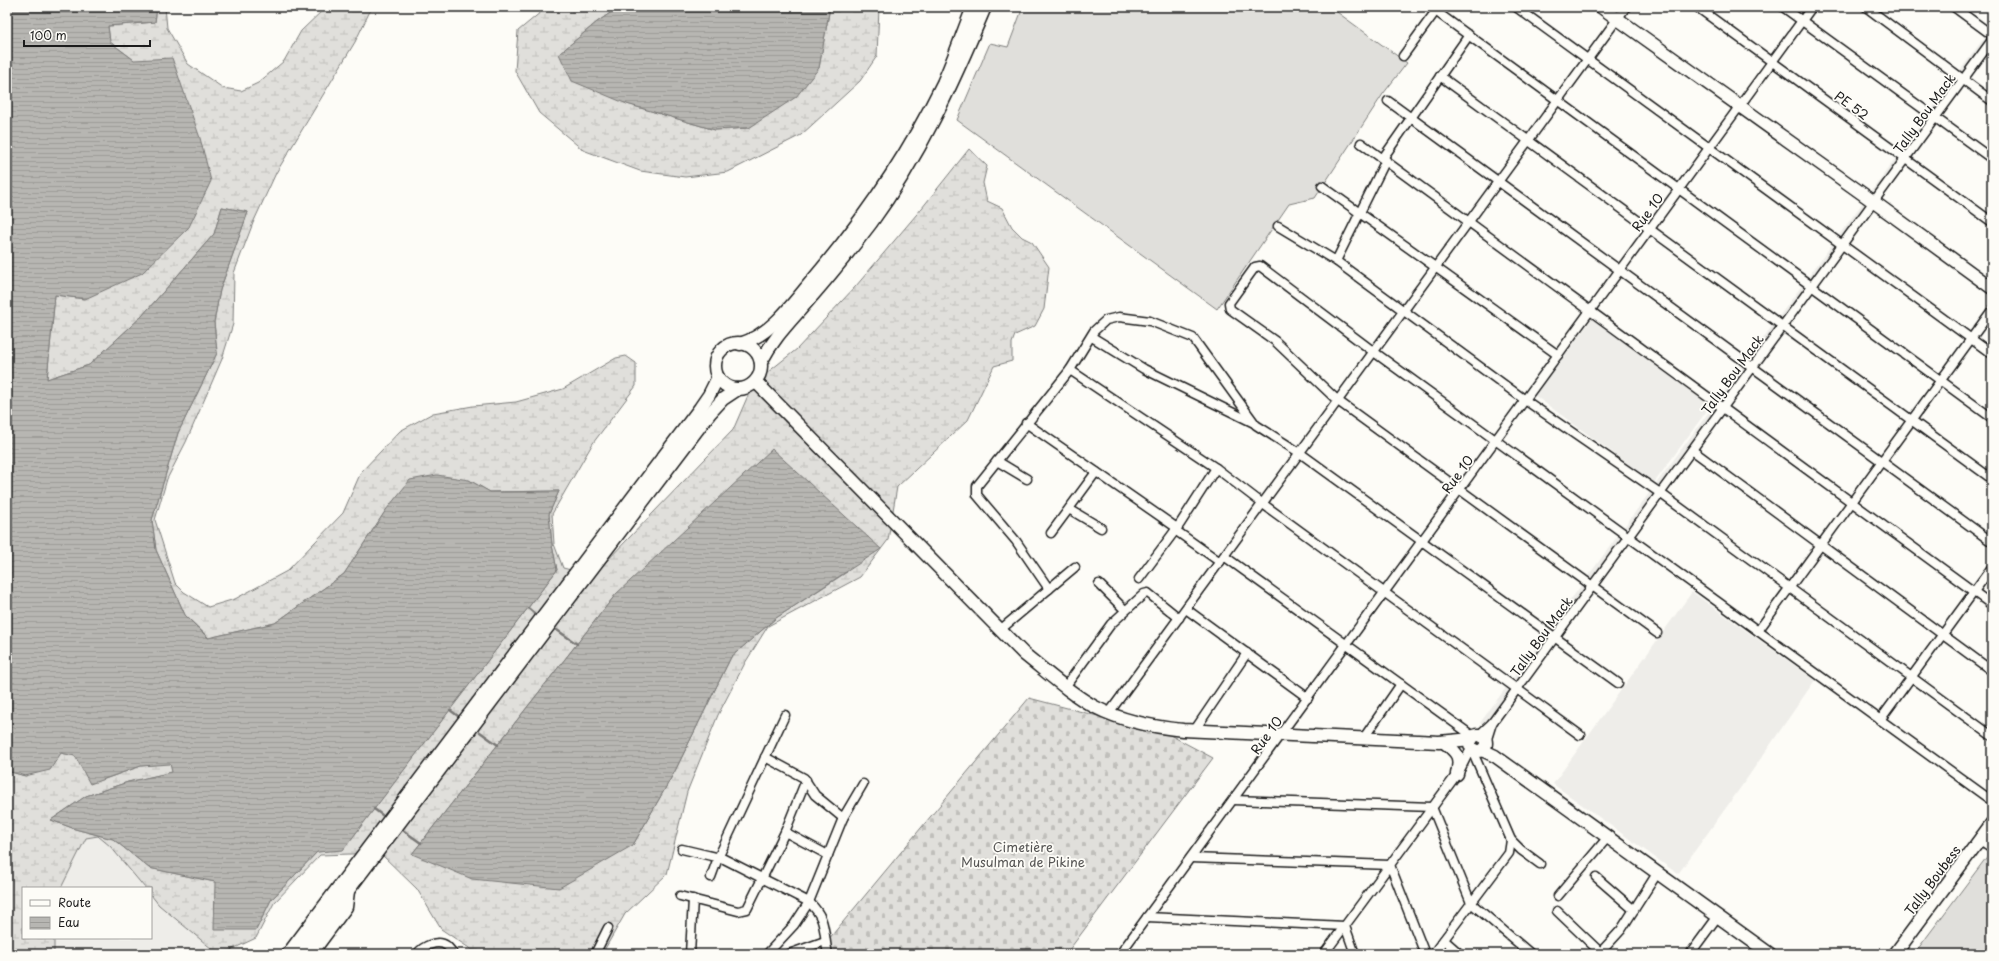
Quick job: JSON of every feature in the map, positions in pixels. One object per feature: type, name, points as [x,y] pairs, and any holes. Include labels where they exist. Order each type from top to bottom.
[{"type":"main road","points":[[738,389],[723,383],[718,377],[715,365],[719,354],[728,346],[740,344],[758,337],[777,320],[827,264],[866,213],[906,149],[943,83],[973,7]]},
{"type":"main road","points":[[300,954],[710,413],[723,399],[738,389],[750,386],[756,382],[761,369],[761,362],[770,343],[836,269],[872,221],[915,156],[952,87],[985,7]]},
{"type":"main road","points":[[1601,7],[1992,288]]},
{"type":"main road","points":[[740,344],[754,350],[761,362]]},
{"type":"main road","points":[[288,954],[709,396],[718,377]]},
{"type":"main road","points":[[756,382],[1024,654],[1082,700],[1110,713],[1146,724],[1194,731],[1280,736],[1447,742],[1477,745],[1495,756],[1658,872],[1718,916],[1763,952]]},
{"type":"main road","points":[[1447,742],[1455,751],[1458,758],[1458,772]]},
{"type":"main road","name":"Tally Boubess","points":[[1895,954],[1992,823]]},
{"type":"main road","points":[[311,954],[346,907],[348,890]]},
{"type":"street","points":[[1516,7],[1992,354]]},
{"type":"street","points":[[1110,713],[1626,7]]},
{"type":"street","name":"PE 52","points":[[1697,7],[1992,222]]},
{"type":"street","points":[[1783,7],[1992,159]]},
{"type":"street","name":"Rue 10","points":[[1120,954],[1812,7]]},
{"type":"street","points":[[1866,7],[1992,101]]},
{"type":"street","points":[[1954,7],[1992,35]]},
{"type":"street","points":[[1403,56],[1435,8],[1558,101],[1992,418]]},
{"type":"street","points":[[1336,261],[1384,159],[1410,117],[1469,35]]},
{"type":"street","name":"Tally Bou Mack","points":[[1324,954],[1992,40]]},
{"type":"street","points":[[1440,76],[1992,479]]},
{"type":"street","points":[[1388,101],[1992,542]]},
{"type":"street","points":[[1361,143],[1590,310],[1622,336],[1992,604]]},
{"type":"street","points":[[1322,186],[1359,211],[1558,355]]},
{"type":"street","points":[[1278,226],[1336,261],[1525,400],[1660,493],[1992,736]]},
{"type":"street","points":[[1657,633],[1338,401],[1275,341],[1230,308],[1229,303],[1255,267],[1260,266],[1374,352],[1992,801]]},
{"type":"street","points":[[1758,631],[1992,310]]},
{"type":"street","points":[[1048,589],[1016,541],[977,495],[978,486],[1026,423],[1070,370],[1092,337],[1094,331],[1106,320],[1118,317],[1150,321],[1193,338],[1256,425]]},
{"type":"street","points":[[1092,337],[1144,369],[1256,425],[1300,453],[1618,683]]},
{"type":"street","points":[[1070,370],[1216,468],[1263,504],[1580,735]]},
{"type":"street","points":[[1026,423],[1176,529],[1347,645],[1400,684],[1477,745],[1511,840],[1521,850],[1540,864]]},
{"type":"street","points":[[1692,450],[1992,671]]},
{"type":"street","points":[[997,461],[1027,478]]},
{"type":"street","points":[[1139,579],[1176,529],[1216,468]]},
{"type":"street","points":[[1051,533],[1096,472]]},
{"type":"street","points":[[1069,509],[1101,528]]},
{"type":"street","points":[[1000,630],[1074,567]]},
{"type":"street","points":[[1880,720],[1992,567]]},
{"type":"street","points":[[1099,584],[1125,610]]},
{"type":"street","points":[[1066,687],[1111,624],[1146,593],[1179,618]]},
{"type":"street","points":[[1186,609],[1308,698]]},
{"type":"street","points":[[1194,731],[1247,653]]},
{"type":"street","points":[[1363,739],[1400,684]]},
{"type":"street","points":[[711,877],[718,858],[785,715]]},
{"type":"street","points":[[765,757],[806,780],[815,795],[843,818]]},
{"type":"street","points":[[680,896],[738,911],[744,910],[751,903],[785,832],[806,780]]},
{"type":"street","points":[[767,954],[794,925],[809,902],[843,818],[863,784]]},
{"type":"street","points":[[1233,800],[1432,807],[1471,903],[1531,954]]},
{"type":"street","points":[[785,832],[828,855]]},
{"type":"street","points":[[1558,896],[1608,837]]},
{"type":"street","points":[[1434,954],[1509,853],[1511,840]]},
{"type":"street","points":[[1980,840],[1992,848]]},
{"type":"street","points":[[682,849],[718,858],[763,878],[809,902],[819,912],[822,920],[828,954]]},
{"type":"street","points":[[1191,858],[1390,865],[1425,954]]},
{"type":"street","points":[[1557,911],[1600,953],[1621,930],[1658,872]]},
{"type":"street","points":[[1596,877],[1634,910]]},
{"type":"street","points":[[690,954],[693,899]]},
{"type":"street","points":[[1690,954],[1718,916]]},
{"type":"street","points":[[1147,917],[1345,926],[1355,954]]},
{"type":"street","points":[[595,954],[608,928]]},
{"type":"street","points":[[1444,940],[1460,954]]},
{"type":"street","points":[[789,954],[825,941]]},
{"type":"street","points":[[417,954],[421,948],[440,943],[447,945],[453,954]]},
{"type":"shaded area","points":[[1992,27],[1992,48],[1493,731],[1480,723]]},
{"type":"shaded area","points":[[1592,319],[1711,405],[1654,483],[1534,395]]},
{"type":"shaded area","points":[[1692,592],[1815,680],[1741,787],[1678,874],[1553,784]]},
{"type":"shaded area","points":[[98,836],[110,846],[144,887],[62,887],[86,838]]},
{"type":"shaded area","points":[[152,896],[159,905],[218,954],[54,954],[54,939],[152,939]]},
{"type":"green space","points":[[157,7],[165,7],[167,28],[188,64],[223,88],[241,91],[258,83],[284,61],[301,31],[326,7],[372,7],[355,42],[276,173],[253,223],[234,273],[233,324],[222,359],[186,442],[167,479],[155,520],[175,583],[184,592],[208,607],[235,599],[287,571],[343,513],[361,472],[400,431],[433,413],[473,406],[516,402],[563,389],[616,358],[626,356],[636,363],[636,386],[593,443],[552,514],[554,544],[563,568],[579,572],[601,567],[733,430],[753,384],[797,349],[856,286],[922,208],[969,149],[987,166],[983,183],[987,201],[1002,208],[1012,227],[1022,237],[1032,242],[1049,267],[1044,309],[1035,326],[1015,335],[1012,343],[1012,361],[994,366],[968,420],[897,487],[888,540],[860,577],[768,626],[745,663],[718,715],[687,792],[667,874],[625,914],[602,954],[478,954],[441,929],[417,889],[380,853],[320,855],[274,903],[256,938],[222,954],[218,954],[159,905],[152,896],[152,887],[144,887],[110,846],[98,836],[86,838],[62,887],[22,887],[22,939],[54,939],[54,954],[7,954],[7,771],[26,776],[61,753],[75,756],[102,780],[141,766],[170,763],[173,772],[128,782],[86,796],[51,820],[75,829],[113,839],[149,868],[215,882],[256,930],[271,900],[317,852],[343,849],[557,570],[552,545],[549,514],[559,491],[490,492],[469,480],[386,510],[344,574],[275,623],[209,638],[185,615],[156,550],[152,520],[178,433],[217,353],[214,322],[220,290],[248,212],[222,207],[214,234],[142,316],[89,365],[47,379],[55,295],[85,299],[134,60],[110,42],[108,26],[155,22]],"holes":[[[847,572],[776,618],[731,657],[675,771],[633,845],[412,854],[616,594]]]},
{"type":"green space","points":[[547,7],[619,7],[597,22],[559,54],[627,104],[715,130],[749,128],[819,68],[830,7],[879,7],[877,56],[860,81],[801,135],[728,172],[685,177],[640,171],[583,150],[539,113],[515,71],[518,31]]},
{"type":"green space","points":[[1023,7],[1330,7],[1407,63],[1383,94],[1315,198],[1289,204],[1217,309],[957,120],[990,43],[1008,47]]},
{"type":"green space","name":"Cimetière Musulman de Pikine","points":[[1029,698],[1170,735],[1213,758],[1066,954],[830,954],[828,940]]},
{"type":"green space","points":[[1992,850],[1992,954],[1914,954]]},
{"type":"water","points":[[7,7],[157,7],[155,22],[108,26],[110,42],[134,60],[172,58],[200,138],[211,181],[189,227],[142,273],[85,299],[55,295],[47,379],[89,365],[142,316],[214,234],[222,207],[248,212],[220,290],[214,322],[217,353],[178,433],[152,520],[156,550],[185,615],[208,638],[275,623],[344,574],[386,510],[410,480],[437,475],[469,480],[490,492],[559,491],[549,514],[552,545],[557,570],[343,850],[317,852],[271,900],[256,930],[214,930],[215,882],[149,868],[113,839],[75,829],[51,820],[86,796],[128,782],[172,772],[170,764],[141,766],[90,784],[75,756],[61,753],[50,770],[25,776],[7,771]]},
{"type":"water","points":[[619,7],[830,7],[819,68],[796,97],[749,128],[715,130],[627,104],[572,81],[559,54],[597,22]]},
{"type":"water","points":[[772,449],[881,549],[776,618],[731,657],[675,771],[633,845],[559,888],[472,879],[412,854],[616,594]]},
{"type":"waterway","points":[[528,608],[535,614]]},
{"type":"waterway","points":[[557,630],[577,644]]},
{"type":"waterway","points":[[450,710],[458,716]]},
{"type":"waterway","points":[[480,732],[498,745]]},
{"type":"waterway","points":[[374,809],[382,815]]},
{"type":"waterway","points":[[404,831],[421,843]]}]
